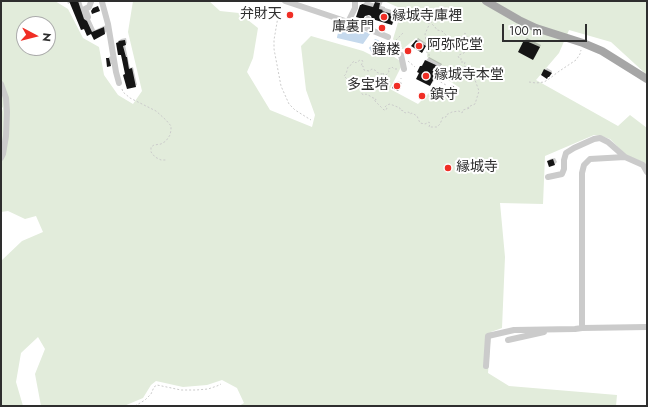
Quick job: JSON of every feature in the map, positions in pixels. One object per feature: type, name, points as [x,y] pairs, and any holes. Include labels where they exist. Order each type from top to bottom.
[{"type":"main road","points":[[486,1],[536,28],[583,43],[602,51],[647,79]]},
{"type":"street","points":[[88,17],[85,9],[89,7],[90,1],[103,2],[119,83]]},
{"type":"street","points":[[285,1],[366,28],[388,37]]},
{"type":"street","points":[[348,22],[355,8],[355,1]]},
{"type":"street","points":[[366,28],[368,19]]},
{"type":"street","points":[[401,55],[402,69]]},
{"type":"street","points":[[1,84],[6,98],[7,112],[6,136],[1,158]]},
{"type":"street","points":[[548,177],[562,174],[566,153],[594,139],[600,138],[608,142],[625,157],[643,165],[647,172]]},
{"type":"street","points":[[582,328],[582,173],[584,165],[590,159],[625,157]]},
{"type":"street","points":[[486,366],[488,336],[514,330],[647,327]]},
{"type":"street","points":[[508,340],[545,332],[546,329]]},
{"type":"path","points":[[281,1],[274,40],[274,49],[282,86],[289,104],[294,110],[311,120]]},
{"type":"path","points":[[402,69],[394,69],[392,67],[388,69],[390,72],[386,75],[372,69],[369,71],[364,70],[363,66],[361,66],[363,61],[359,61],[356,64],[354,61],[348,67],[344,76],[347,80],[359,87],[362,94],[375,98],[376,100],[374,100],[384,110],[386,110],[385,107],[387,105],[390,104],[400,108],[400,110],[404,111],[405,113],[412,113],[417,116],[420,123],[425,124],[429,122],[429,127],[437,127],[440,124],[441,118],[446,117],[452,112],[459,111],[462,113],[464,109],[470,108],[468,107],[474,104],[479,91],[472,76],[473,70],[471,66],[464,66],[465,62],[461,62],[460,58],[458,57],[464,53],[466,47],[460,44],[467,37],[465,34],[457,43],[449,44],[447,42],[446,35],[437,30],[431,23],[431,19],[429,20],[429,25],[425,34],[426,40],[429,44],[427,53],[430,54],[429,57]]},
{"type":"path","points":[[392,43],[404,32]]},
{"type":"path","points":[[388,37],[401,55]]},
{"type":"path","points":[[529,82],[544,82],[576,60],[580,54],[583,43]]},
{"type":"path","points":[[437,80],[446,85]]},
{"type":"path","points":[[119,83],[123,92],[130,98],[156,112],[166,120],[170,126],[170,136],[161,144],[154,145],[151,152],[161,160],[166,160]]},
{"type":"path","points":[[135,406],[151,394],[157,384],[181,390],[196,390],[208,389],[221,384]]},
{"type":"green space","points":[[1,1],[55,1],[68,9],[83,38],[99,47],[104,75],[118,95],[133,104],[142,91],[128,32],[133,1],[209,1],[220,11],[239,13],[258,28],[253,58],[247,72],[270,110],[312,127],[315,115],[306,90],[301,46],[311,36],[363,51],[371,55],[382,56],[387,52],[403,63],[390,89],[418,104],[436,86],[456,96],[460,88],[442,76],[443,66],[427,57],[428,45],[416,38],[403,49],[399,49],[393,39],[402,9],[384,1],[647,1],[647,75],[611,42],[569,30],[559,53],[536,80],[618,126],[630,115],[647,128],[647,166],[645,163],[626,155],[610,139],[594,135],[545,156],[543,204],[500,203],[505,257],[502,328],[491,332],[488,373],[509,386],[617,395],[616,406],[239,406],[244,403],[237,388],[222,380],[207,385],[183,387],[156,381],[151,385],[143,398],[124,406],[41,406],[35,374],[45,349],[38,337],[21,353],[16,382],[23,406],[1,406],[1,261],[22,241],[43,232],[36,216],[25,219],[8,211],[1,212],[1,116],[3,108],[1,106]]},
{"type":"water","points":[[343,26],[370,34],[363,44],[337,38],[338,33]]},
{"type":"water","points":[[375,39],[385,45],[384,51],[381,54],[372,53],[369,48]]},
{"type":"building","points":[[69,1],[78,1],[84,19],[87,21],[92,32],[104,27],[105,34],[94,40],[91,34],[87,36],[84,29],[81,30]]},
{"type":"building","points":[[375,2],[380,3],[379,9],[383,10],[382,11],[395,15],[392,25],[372,19],[369,15],[365,16],[363,19],[356,17],[360,5],[362,4],[373,7]]},
{"type":"building","points":[[98,6],[100,11],[92,14],[91,11],[93,8]]},
{"type":"building","points":[[125,40],[126,45],[123,46],[129,69],[132,68],[136,87],[127,89],[123,75],[125,74],[121,55],[118,55],[116,43],[119,42],[118,41]]},
{"type":"building","name":"阿弥陀堂","points":[[416,40],[426,46],[422,53],[411,46]]},
{"type":"building","points":[[524,40],[540,47],[533,60],[518,52]]},
{"type":"building","points":[[106,58],[109,58],[111,66],[107,67]]},
{"type":"building","name":"縁城寺本堂","points":[[425,60],[440,67],[430,86],[416,79],[419,73],[417,72]]},
{"type":"building","points":[[544,69],[552,73],[547,79],[541,75]]},
{"type":"building","name":"多宝塔","points":[[395,82],[401,85],[398,91],[392,88]]},
{"type":"building","points":[[451,85],[456,88],[454,93],[449,90]]},
{"type":"building","points":[[553,159],[555,165],[549,167],[547,161]]},
{"type":"place","name":"弁財天","points":[[290,15]]},
{"type":"place","name":"縁城寺庫裡","points":[[384,17]]},
{"type":"place","name":"庫裏門","points":[[382,28]]},
{"type":"place","name":"阿弥陀堂","points":[[419,46]]},
{"type":"place","name":"鐘楼","points":[[408,51]]},
{"type":"place","name":"縁城寺本堂","points":[[426,76]]},
{"type":"place","name":"多宝塔","points":[[397,86]]},
{"type":"place","name":"鎮守","points":[[422,96]]},
{"type":"place","name":"縁城寺","points":[[448,168]]}]
